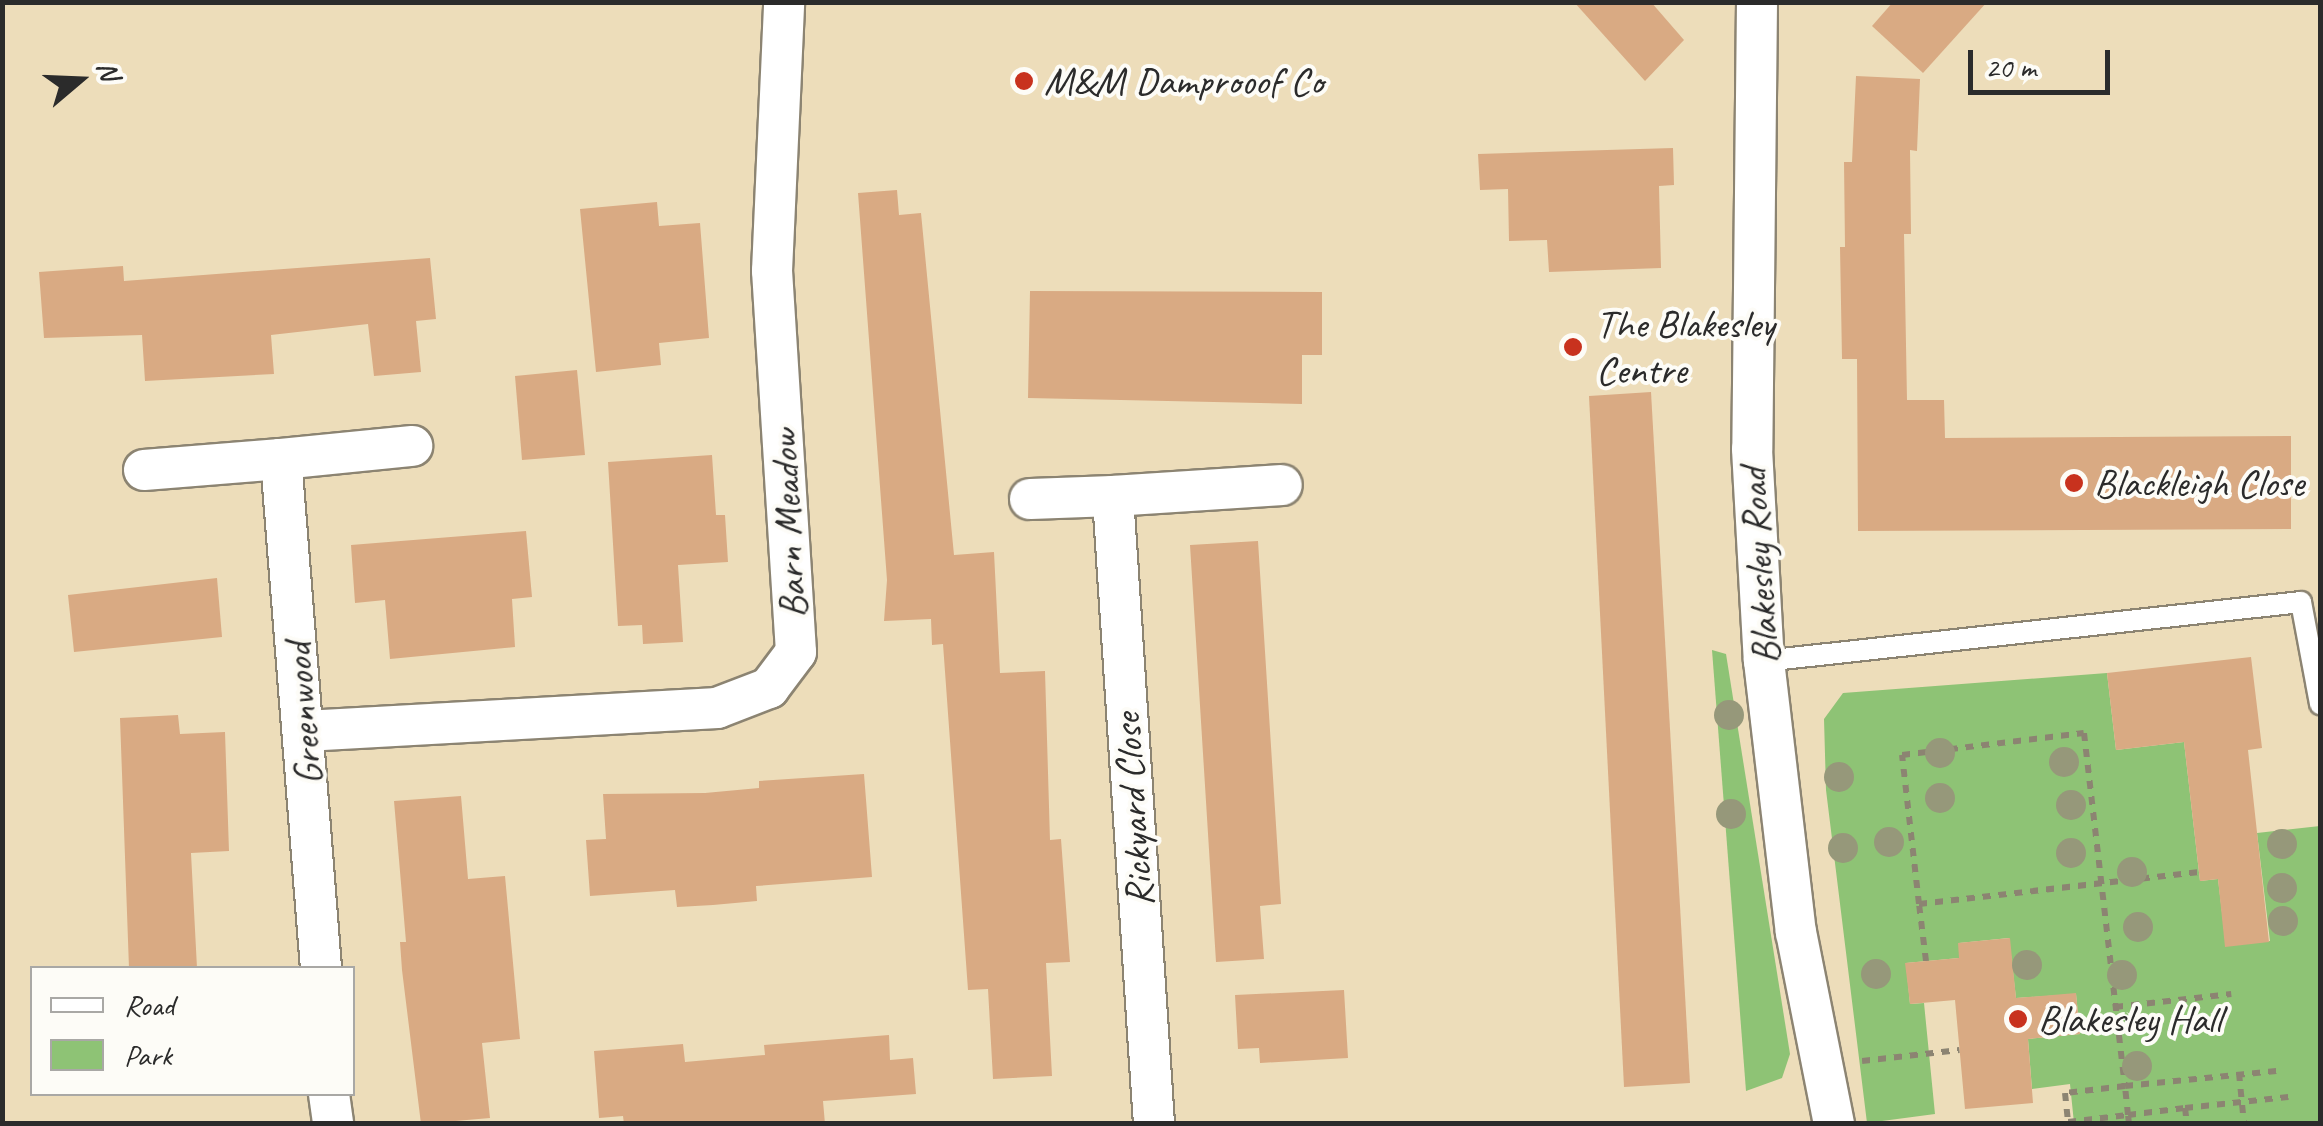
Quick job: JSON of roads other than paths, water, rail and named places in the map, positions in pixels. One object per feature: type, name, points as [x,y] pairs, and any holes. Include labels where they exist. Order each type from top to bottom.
[{"type":"street","name":"Barn Meadow","points":[[305,731],[717,708],[769,688],[796,652],[772,271],[784,2]]},
{"type":"street","name":"Blakesley Road","points":[[1758,2],[1752,449],[1764,662],[1796,932],[1834,1124]]},
{"type":"street","points":[[144,470],[412,446]]},
{"type":"street","name":"Greenwood","points":[[282,459],[321,966]]},
{"type":"street","points":[[1030,500],[1282,485]]},
{"type":"street","name":"Rickyard Close","points":[[1113,496],[1154,1124]]},
{"type":"street","points":[[330,1096],[333,1124]]},
{"type":"lane","points":[[1764,662],[2302,602],[2320,704]]},
{"type":"place","name":"M&M Damprooof Co","points":[[1024,81]]},
{"type":"place","name":"The Blakesley Centre","points":[[1573,347]]},
{"type":"place","name":"Blackleigh Close","points":[[2074,483]]},
{"type":"place","name":"Blakesley Hall","points":[[2018,1019]]}]
